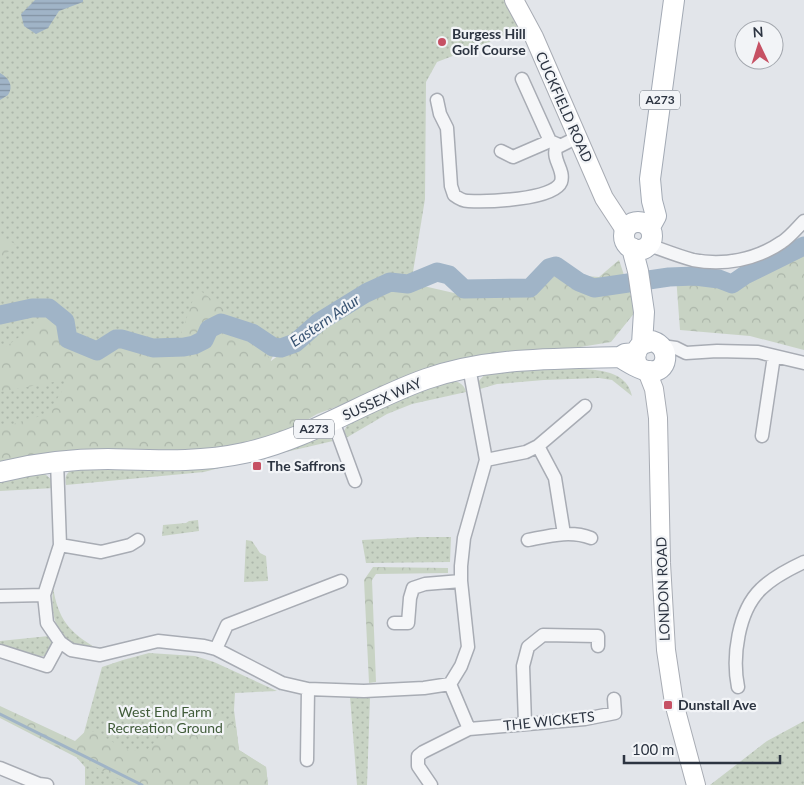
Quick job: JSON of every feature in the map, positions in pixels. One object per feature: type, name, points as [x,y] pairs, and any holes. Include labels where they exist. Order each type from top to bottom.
[{"type":"main road","name":"CUCKFIELD ROAD","points":[[514,0],[534,38],[604,198],[638,233]]},
{"type":"main road","name":"A273","points":[[638,233],[656,216],[652,201],[650,179],[674,0]]},
{"type":"main road","name":"LONDON ROAD","points":[[638,233],[640,280],[648,360],[658,418],[661,563],[666,650],[674,703],[696,785]]},
{"type":"main road","name":"SUSSEX WAY","points":[[0,472],[57,461],[108,459],[194,460],[227,456],[270,446],[332,421],[402,388],[443,373],[469,367],[520,360],[648,360]]},
{"type":"street","points":[[437,100],[440,114],[447,128],[451,186],[454,195],[467,201],[531,198],[556,189],[561,182],[562,176],[555,156],[556,148],[554,143],[522,79]]},
{"type":"street","points":[[501,151],[513,156],[578,137]]},
{"type":"street","points":[[638,233],[669,252],[691,260],[722,262],[741,260],[761,253],[782,242],[804,221]]},
{"type":"street","points":[[648,360],[677,359],[686,353],[717,351],[758,352],[804,363]]},
{"type":"street","points":[[762,436],[774,356]]},
{"type":"street","points":[[57,461],[60,545],[44,595],[47,623],[60,642],[71,650],[100,655],[158,641],[216,648],[282,683],[308,689],[364,691],[424,688],[450,684],[462,666],[468,647],[461,581],[464,538],[486,460],[469,367]]},
{"type":"street","points":[[486,460],[526,452],[538,446],[585,406]]},
{"type":"street","points":[[332,421],[355,481]]},
{"type":"street","points":[[538,446],[555,478],[564,534]]},
{"type":"street","points":[[528,540],[564,534],[582,534],[591,538]]},
{"type":"street","points":[[60,545],[101,552],[130,545],[138,540]]},
{"type":"street","points":[[738,687],[735,674],[738,640],[743,620],[751,602],[760,589],[775,578],[804,562]]},
{"type":"street","points":[[216,648],[227,625],[341,581]]},
{"type":"street","points":[[394,623],[408,622],[410,598],[413,588],[425,584],[461,581]]},
{"type":"street","points":[[0,596],[44,595]]},
{"type":"street","points":[[525,723],[522,666],[528,647],[543,635],[598,636],[598,646]]},
{"type":"street","points":[[0,652],[47,666],[60,642]]},
{"type":"street","points":[[450,684],[469,729]]},
{"type":"street","points":[[307,760],[308,689]]},
{"type":"street","name":"THE WICKETS","points":[[430,785],[418,766],[418,756],[469,729],[585,719],[615,713],[614,699]]},
{"type":"street","points":[[0,768],[39,784],[47,785]]},
{"type":"green space","points":[[0,0],[514,0],[528,27],[437,62],[426,82],[425,199],[413,272],[274,354],[270,362],[0,433]]},
{"type":"green space","points":[[0,236],[17,245],[0,258]]},
{"type":"green space","points":[[804,245],[804,350],[750,336],[680,330],[676,276],[731,287],[756,268]]},
{"type":"green space","points":[[619,260],[636,311],[611,342],[562,350],[467,358],[317,414],[262,447],[0,469],[0,428],[47,414],[70,379],[0,392],[0,351],[56,310],[96,362],[120,334],[178,343],[197,288],[248,328],[271,361],[295,343],[326,325],[364,294],[406,282],[454,293],[541,289],[556,274],[599,277]]},
{"type":"green space","points":[[566,367],[595,370],[615,375],[628,386],[632,396],[612,380],[599,378],[497,384],[480,389],[478,382],[487,372]]},
{"type":"green space","points":[[451,380],[461,384],[466,392],[412,404],[387,414],[346,438],[344,431],[349,422],[389,401]]},
{"type":"green space","points":[[320,435],[328,436],[333,441],[273,455]]},
{"type":"green space","points":[[238,463],[204,472],[66,485],[68,473],[78,467]]},
{"type":"green space","points":[[36,472],[45,474],[53,481],[54,488],[0,491],[0,481]]},
{"type":"green space","points":[[198,520],[199,531],[162,536],[163,525]]},
{"type":"green space","points":[[451,537],[450,562],[366,563],[362,540]]},
{"type":"green space","points":[[246,540],[252,541],[260,553],[266,556],[268,581],[244,582]]},
{"type":"green space","points":[[373,567],[448,568],[448,573],[376,574],[372,580],[376,682],[369,683],[364,580]]},
{"type":"green space","points":[[53,587],[58,608],[66,624],[96,648],[78,646],[68,641],[62,635],[53,613]]},
{"type":"green space","points":[[49,636],[54,644],[48,656],[36,656],[0,648],[0,641]]},
{"type":"green space","name":"West End Farm Recreation Ground","points":[[149,653],[195,656],[214,662],[277,691],[235,693],[234,710],[239,750],[266,767],[268,785],[85,785],[85,767],[77,758],[102,667]]},
{"type":"green space","points":[[350,697],[370,698],[367,785],[357,785]]},
{"type":"green space","points":[[0,706],[75,741],[88,729],[130,751],[147,750],[181,713],[215,712],[236,727],[239,750],[266,767],[268,785],[130,785],[0,718]]},
{"type":"green space","points":[[804,721],[804,785],[710,785],[767,741]]},
{"type":"water","points":[[35,0],[83,0],[83,2],[59,11],[48,28],[36,34],[24,26],[21,14]]},
{"type":"water","points":[[0,73],[6,77],[11,88],[8,95],[0,100]]},
{"type":"waterway","name":"Eastern Adur","points":[[0,315],[32,308],[49,308],[65,321],[68,339],[97,351],[116,339],[153,348],[194,345],[204,340],[209,329],[221,323],[252,333],[273,347],[281,348],[295,343],[319,322],[366,293],[390,282],[408,284],[437,272],[449,275],[464,289],[530,288],[549,268],[556,266],[579,282],[594,288],[669,277],[695,276],[719,279],[732,284],[745,275],[804,246]]},
{"type":"waterway","points":[[0,714],[142,785]]},
{"type":"place","name":"Burgess Hill Golf Course","points":[[442,42]]},
{"type":"place","name":"The Saffrons","points":[[257,466]]},
{"type":"place","name":"Dunstall Ave","points":[[668,705]]}]
